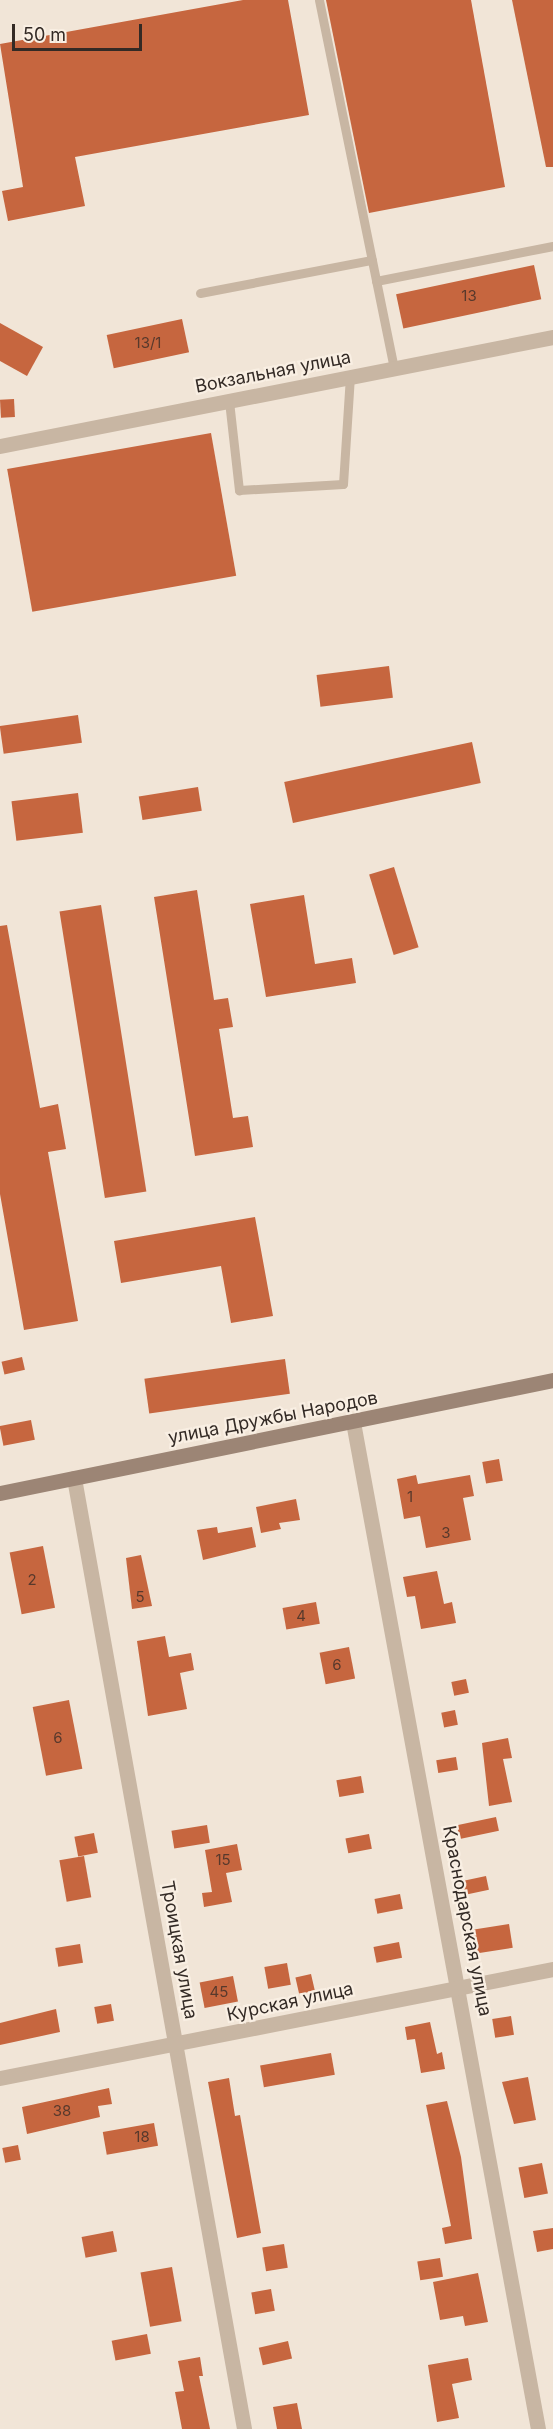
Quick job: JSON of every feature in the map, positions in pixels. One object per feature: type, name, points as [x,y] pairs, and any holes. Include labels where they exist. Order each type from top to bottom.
[{"type":"street","name":"Вокзальная улица","points":[[0,446],[553,337]]},
{"type":"street","name":"улица Дружбы Народов","points":[[0,1493],[553,1380]]},
{"type":"street","name":"Краснодарская улица","points":[[353,1422],[460,1987],[538,2429]]},
{"type":"street","name":"Троицкая улица","points":[[74,1478],[244,2429]]},
{"type":"street","name":"Курская улица","points":[[0,2078],[177,2045],[553,1969]]},
{"type":"lane","points":[[319,0],[394,368]]},
{"type":"lane","points":[[376,281],[553,246]]},
{"type":"lane","points":[[200,293],[372,260]]},
{"type":"lane","points":[[229,401],[239,490],[344,484],[351,377]]},
{"type":"building","points":[[243,0],[288,0],[309,115],[75,157],[85,206],[8,221],[2,191],[23,187],[0,44]]},
{"type":"building","points":[[326,0],[471,0],[505,187],[369,213]]},
{"type":"building","points":[[512,0],[553,0],[553,167],[546,167]]},
{"type":"building","points":[[534,265],[541,299],[403,329],[396,294]]},
{"type":"building","points":[[182,319],[189,352],[114,368],[107,335]]},
{"type":"building","points":[[0,323],[43,347],[27,376],[0,361]]},
{"type":"building","points":[[14,399],[15,417],[1,418],[0,400]]},
{"type":"building","points":[[211,433],[236,576],[32,612],[7,469]]},
{"type":"building","points":[[389,666],[393,698],[320,707],[317,675]]},
{"type":"building","points":[[78,715],[82,743],[4,754],[0,726]]},
{"type":"building","points":[[472,742],[481,783],[293,823],[284,782]]},
{"type":"building","points":[[198,787],[202,811],[142,820],[139,796]]},
{"type":"building","points":[[78,793],[83,833],[16,841],[11,801]]},
{"type":"building","points":[[394,867],[419,947],[394,955],[369,875]]},
{"type":"building","points":[[197,890],[214,1000],[228,998],[233,1027],[219,1029],[233,1118],[248,1116],[253,1147],[195,1156],[154,897]]},
{"type":"building","points":[[304,895],[315,964],[352,958],[356,983],[266,997],[250,904]]},
{"type":"building","points":[[101,905],[146,1191],[105,1198],[60,912]]},
{"type":"building","points":[[7,925],[40,1108],[58,1104],[66,1149],[48,1152],[78,1321],[24,1330],[0,1194],[0,926]]},
{"type":"building","points":[[255,1217],[273,1316],[231,1323],[221,1266],[121,1283],[114,1241]]},
{"type":"building","points":[[22,1357],[25,1370],[4,1374],[2,1362]]},
{"type":"building","points":[[285,1359],[290,1394],[149,1413],[144,1379]]},
{"type":"building","points":[[31,1420],[35,1440],[3,1446],[0,1426]]},
{"type":"building","points":[[499,1459],[503,1481],[486,1484],[482,1462]]},
{"type":"building","points":[[416,1475],[418,1484],[470,1475],[474,1496],[463,1498],[471,1540],[426,1548],[420,1516],[404,1519],[397,1479]]},
{"type":"building","points":[[296,1499],[300,1520],[279,1523],[281,1529],[261,1533],[256,1507]]},
{"type":"building","points":[[217,1527],[218,1533],[252,1527],[256,1547],[203,1560],[197,1530]]},
{"type":"building","points":[[43,1546],[55,1608],[22,1614],[10,1552]]},
{"type":"building","points":[[141,1555],[152,1606],[132,1609],[126,1558]]},
{"type":"building","points":[[437,1571],[444,1604],[452,1602],[456,1623],[421,1629],[415,1596],[407,1597],[403,1577]]},
{"type":"building","points":[[316,1602],[320,1624],[286,1630],[283,1608]]},
{"type":"building","points":[[165,1636],[169,1657],[191,1653],[194,1670],[180,1673],[187,1709],[148,1716],[137,1641]]},
{"type":"building","points":[[349,1647],[355,1678],[326,1684],[320,1653]]},
{"type":"building","points":[[466,1679],[469,1693],[454,1696],[451,1682]]},
{"type":"building","points":[[69,1700],[82,1769],[46,1776],[33,1707]]},
{"type":"building","points":[[455,1710],[458,1725],[444,1727],[441,1713]]},
{"type":"building","points":[[508,1738],[512,1758],[503,1759],[512,1802],[489,1806],[482,1743]]},
{"type":"building","points":[[456,1757],[458,1770],[438,1773],[436,1760]]},
{"type":"building","points":[[361,1776],[364,1793],[339,1797],[336,1780]]},
{"type":"building","points":[[496,1817],[499,1831],[460,1839],[457,1825]]},
{"type":"building","points":[[207,1825],[210,1843],[174,1848],[171,1831]]},
{"type":"building","points":[[94,1833],[98,1853],[78,1856],[74,1837]]},
{"type":"building","points":[[369,1834],[372,1849],[348,1853],[345,1839]]},
{"type":"building","points":[[237,1844],[242,1870],[226,1873],[232,1902],[204,1907],[202,1893],[212,1892],[205,1850]]},
{"type":"building","points":[[84,1856],[91,1897],[67,1902],[59,1860]]},
{"type":"building","points":[[486,1876],[489,1890],[465,1895],[463,1881]]},
{"type":"building","points":[[400,1894],[403,1909],[377,1914],[374,1899]]},
{"type":"building","points":[[509,1924],[513,1948],[476,1953],[472,1930]]},
{"type":"building","points":[[399,1942],[402,1958],[377,1963],[373,1947]]},
{"type":"building","points":[[80,1944],[83,1963],[58,1967],[55,1948]]},
{"type":"building","points":[[287,1963],[291,1985],[268,1989],[264,1967]]},
{"type":"building","points":[[311,1974],[315,1991],[299,1994],[295,1978]]},
{"type":"building","points":[[233,1976],[238,2002],[205,2008],[200,1982]]},
{"type":"building","points":[[111,2004],[114,2021],[97,2024],[94,2007]]},
{"type":"building","points":[[56,2009],[60,2032],[0,2045],[0,2023]]},
{"type":"building","points":[[511,2016],[514,2035],[495,2038],[492,2019]]},
{"type":"building","points":[[430,2022],[437,2054],[442,2052],[445,2069],[421,2073],[415,2039],[407,2040],[405,2027]]},
{"type":"building","points":[[331,2053],[335,2075],[264,2087],[260,2066]]},
{"type":"building","points":[[528,2077],[536,2120],[514,2124],[502,2082]]},
{"type":"building","points":[[229,2078],[235,2116],[240,2115],[261,2233],[237,2238],[208,2082]]},
{"type":"building","points":[[109,2088],[112,2104],[98,2106],[100,2117],[27,2134],[22,2107]]},
{"type":"building","points":[[447,2101],[461,2157],[472,2239],[445,2244],[442,2228],[451,2226],[426,2105]]},
{"type":"building","points":[[154,2123],[158,2146],[107,2155],[103,2132]]},
{"type":"building","points":[[18,2145],[21,2160],[5,2163],[2,2148]]},
{"type":"building","points":[[542,2163],[548,2193],[524,2198],[518,2168]]},
{"type":"building","points":[[553,2228],[553,2249],[537,2252],[533,2231]]},
{"type":"building","points":[[113,2231],[117,2252],[86,2258],[82,2237]]},
{"type":"building","points":[[284,2244],[288,2268],[266,2271],[262,2247]]},
{"type":"building","points":[[440,2258],[443,2277],[420,2280],[417,2262]]},
{"type":"building","points":[[172,2267],[182,2321],[150,2327],[140,2273]]},
{"type":"building","points":[[478,2273],[488,2322],[465,2326],[463,2316],[440,2320],[433,2282]]},
{"type":"building","points":[[271,2289],[275,2311],[255,2314],[251,2292]]},
{"type":"building","points":[[147,2334],[151,2354],[115,2361],[112,2341]]},
{"type":"building","points":[[288,2341],[292,2359],[263,2365],[259,2348]]},
{"type":"building","points":[[200,2357],[203,2376],[199,2376],[210,2429],[182,2429],[175,2392],[184,2391],[178,2361]]},
{"type":"building","points":[[468,2358],[472,2380],[452,2384],[459,2418],[437,2422],[428,2365]]},
{"type":"building","points":[[297,2403],[302,2429],[277,2429],[273,2407]]}]
